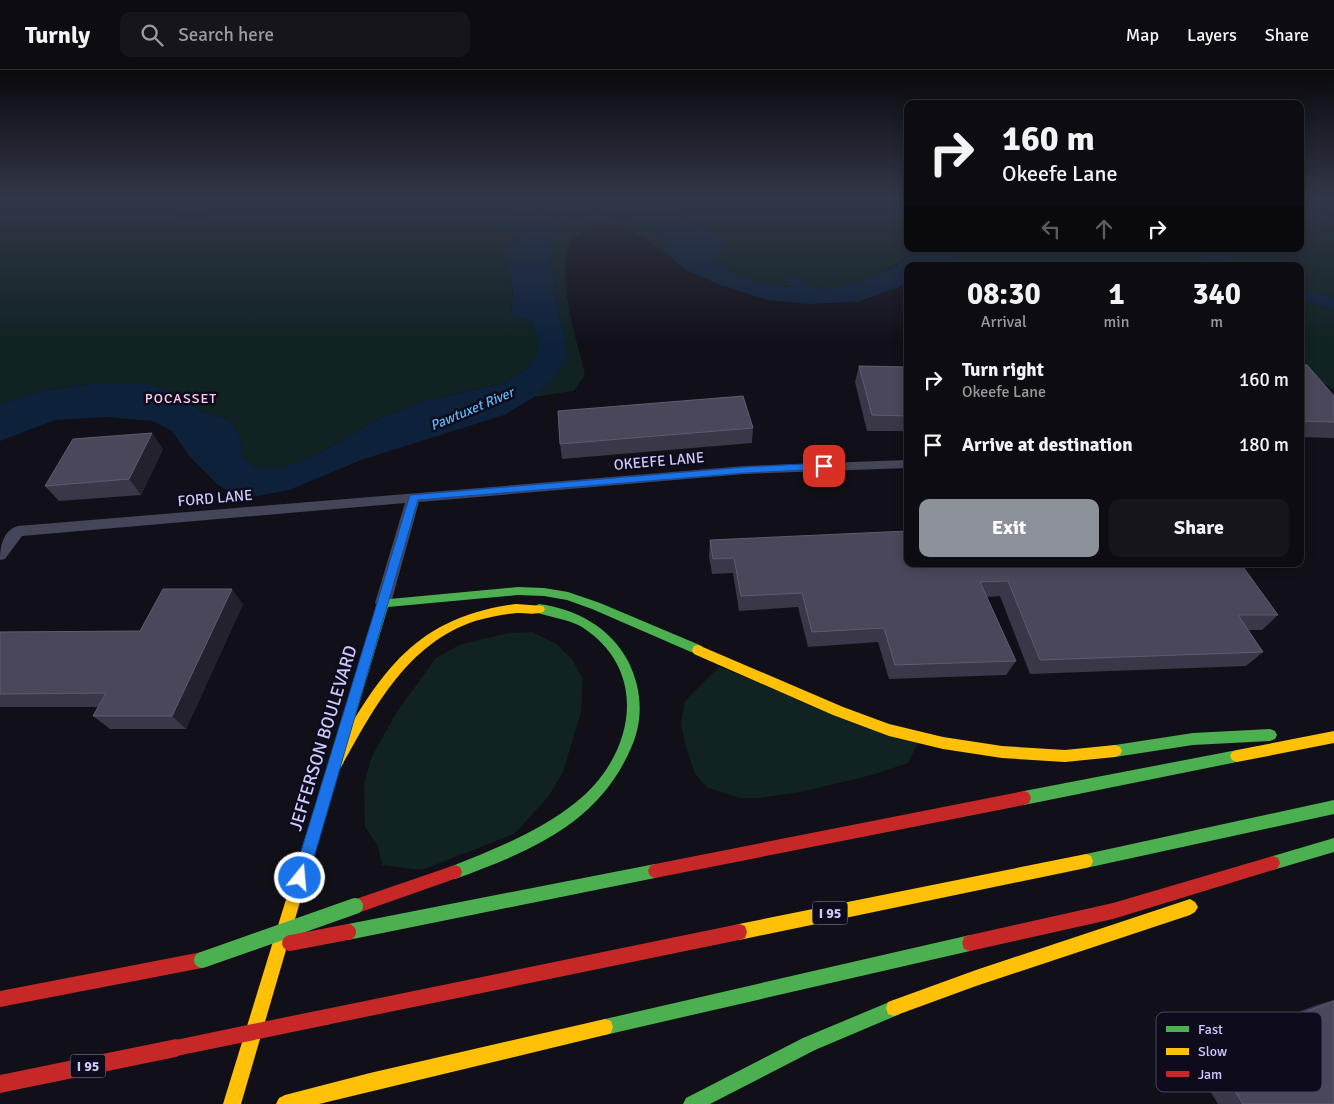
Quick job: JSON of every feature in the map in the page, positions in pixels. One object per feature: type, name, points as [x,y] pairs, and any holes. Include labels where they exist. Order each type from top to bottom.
[{"type":"main road","points":[[383,603],[525,591],[568,596],[863,720],[915,737],[970,748],[1074,756],[1194,739],[1334,732]]},
{"type":"main road","name":"JEFFERSON BOULEVARD","points":[[232,1104],[383,603]]},
{"type":"main road","points":[[202,960],[492,857],[546,831],[587,803],[614,773],[629,744],[633,727],[635,693],[625,664],[608,640],[584,622],[570,615],[554,611],[524,608],[443,616]]},
{"type":"main road","points":[[335,765],[378,692],[402,662],[424,642],[447,628],[492,611]]},
{"type":"main road","points":[[377,623],[394,621]]},
{"type":"main road","points":[[0,999],[1334,737]]},
{"type":"main road","name":"I 95","points":[[0,1084],[1172,843],[1334,807]]},
{"type":"main road","points":[[285,1104],[370,1082],[771,988],[1113,910],[1334,845]]},
{"type":"main road","points":[[692,1104],[798,1049],[849,1026],[950,987],[1204,902]]},
{"type":"street","name":"OKEEFE LANE","points":[[414,497],[795,467],[904,464]]},
{"type":"street","name":"FORD LANE","points":[[0,555],[18,531],[414,497]]},
{"type":"street","name":"JEFFERSON BOULEVARD","points":[[383,603],[414,497]]},
{"type":"shaded area","points":[[0,246],[508,246],[505,260],[513,287],[511,316],[531,321],[539,340],[537,354],[526,369],[504,383],[424,401],[378,419],[309,459],[279,468],[256,468],[242,455],[240,436],[230,420],[201,411],[172,392],[99,383],[40,391],[0,404]]},
{"type":"shaded area","points":[[550,246],[569,246],[565,272],[566,289],[572,324],[585,374],[574,391],[534,397],[550,381],[565,334],[557,309],[555,280],[549,259]]},
{"type":"shaded area","points":[[656,246],[668,246],[668,255]]},
{"type":"shaded area","points":[[726,246],[904,246],[904,252],[915,252],[883,272],[867,279],[836,289],[822,290],[810,287],[798,277],[793,286],[773,286],[753,281],[725,268],[718,262],[718,254]]},
{"type":"shaded area","points":[[1304,246],[1334,246],[1334,297],[1304,290],[1304,262],[1239,262],[1224,252],[1304,252]]},
{"type":"shaded area","points":[[965,252],[1194,252],[1203,257],[1207,262],[944,262]]},
{"type":"shaded area","points":[[1304,302],[1334,309],[1334,390],[1304,371]]},
{"type":"shaded area","points":[[532,632],[556,644],[572,659],[583,679],[581,712],[563,772],[548,797],[514,834],[422,870],[382,865],[378,846],[365,827],[364,783],[372,756],[398,710],[436,658],[459,645],[508,633]]},
{"type":"shaded area","points":[[719,667],[918,743],[908,763],[872,775],[801,792],[759,798],[740,798],[708,788],[695,774],[685,744],[681,723],[685,701]]},
{"type":"water","name":"Pawtuxet River","points":[[508,246],[550,246],[549,259],[555,280],[557,309],[565,334],[567,358],[550,381],[534,397],[504,415],[364,459],[289,490],[257,496],[236,495],[218,485],[190,457],[172,431],[152,421],[107,417],[55,420],[0,441],[0,404],[40,391],[99,383],[145,383],[172,392],[201,411],[230,420],[240,436],[242,455],[256,468],[279,468],[309,459],[378,419],[424,401],[504,383],[526,369],[537,354],[539,340],[531,321],[511,316],[513,287],[505,260]]},
{"type":"water","points":[[668,246],[726,246],[718,254],[718,262],[741,277],[786,287],[793,286],[786,280],[792,276],[798,277],[810,287],[830,289],[861,282],[896,266],[916,252],[965,252],[944,262],[904,262],[904,284],[857,302],[808,304],[768,300],[720,285],[686,270],[668,255]]},
{"type":"water","points":[[1194,252],[1224,252],[1239,262],[1207,262],[1203,257]]},
{"type":"water","points":[[1304,290],[1334,297],[1334,309],[1304,302]]},
{"type":"building","points":[[1304,365],[1307,365],[1334,396],[1334,422],[1304,421]]},
{"type":"building","points":[[859,366],[904,367],[904,416],[872,415]]},
{"type":"building","points":[[743,396],[753,428],[560,444],[558,411]]},
{"type":"building","points":[[152,433],[129,479],[45,486],[73,439]]},
{"type":"building","points":[[904,531],[904,567],[1243,567],[1278,615],[1238,615],[1263,652],[1040,660],[1008,581],[980,582],[1016,661],[895,665],[884,628],[812,632],[802,593],[741,596],[734,558],[713,559],[710,540]]},
{"type":"building","points":[[163,589],[232,589],[172,716],[93,716],[106,693],[0,694],[0,632],[140,631]]},
{"type":"building","points":[[1334,1001],[1334,1104],[1243,1104],[1235,1092],[1322,1092],[1322,1012],[1305,1012]]},
{"type":"traffic: fast","points":[[383,603],[518,591],[544,592],[568,596],[596,606],[698,650]]},
{"type":"traffic: fast","points":[[307,854],[383,603]]},
{"type":"traffic: fast","points":[[455,872],[534,839],[581,807],[601,787],[617,765],[629,738],[634,706],[633,695],[628,675],[618,655],[603,637],[584,623],[562,613],[539,609]]},
{"type":"traffic: fast","points":[[1115,751],[1193,739],[1270,735]]},
{"type":"traffic: fast","points":[[1024,798],[1237,756]]},
{"type":"traffic: fast","points":[[1086,861],[1334,807]]},
{"type":"traffic: fast","points":[[1273,863],[1334,845]]},
{"type":"traffic: fast","points":[[348,932],[655,871]]},
{"type":"traffic: fast","points":[[202,960],[355,906]]},
{"type":"traffic: fast","points":[[605,1027],[970,943]]},
{"type":"traffic: fast","points":[[692,1104],[809,1044],[894,1008]]},
{"type":"traffic: slow","points":[[335,765],[363,715],[382,686],[396,668],[431,638],[471,618],[493,612],[539,609]]},
{"type":"traffic: slow","points":[[698,650],[838,711],[889,730],[943,743],[1002,752],[1065,756],[1115,751]]},
{"type":"traffic: slow","points":[[1237,756],[1334,737]]},
{"type":"traffic: slow","points":[[232,1104],[307,854]]},
{"type":"traffic: slow","points":[[739,932],[1086,861]]},
{"type":"traffic: slow","points":[[894,1008],[976,978],[1190,907]]},
{"type":"traffic: slow","points":[[285,1104],[370,1082],[605,1027]]},
{"type":"traffic: jam","points":[[655,871],[1024,798]]},
{"type":"traffic: jam","points":[[970,943],[1113,911],[1273,863]]},
{"type":"traffic: jam","points":[[355,906],[455,872]]},
{"type":"traffic: jam","points":[[290,943],[348,932]]},
{"type":"traffic: jam","points":[[326,1017],[739,932]]},
{"type":"traffic: jam","points":[[0,999],[202,960]]},
{"type":"traffic: jam","points":[[176,1048],[326,1017]]},
{"type":"traffic: jam","points":[[0,1084],[176,1048]]},
{"type":"district","name":"POCASSET","points":[[181,398]]},
{"type":"route","points":[[300,878],[414,497],[745,470],[824,466]]}]
